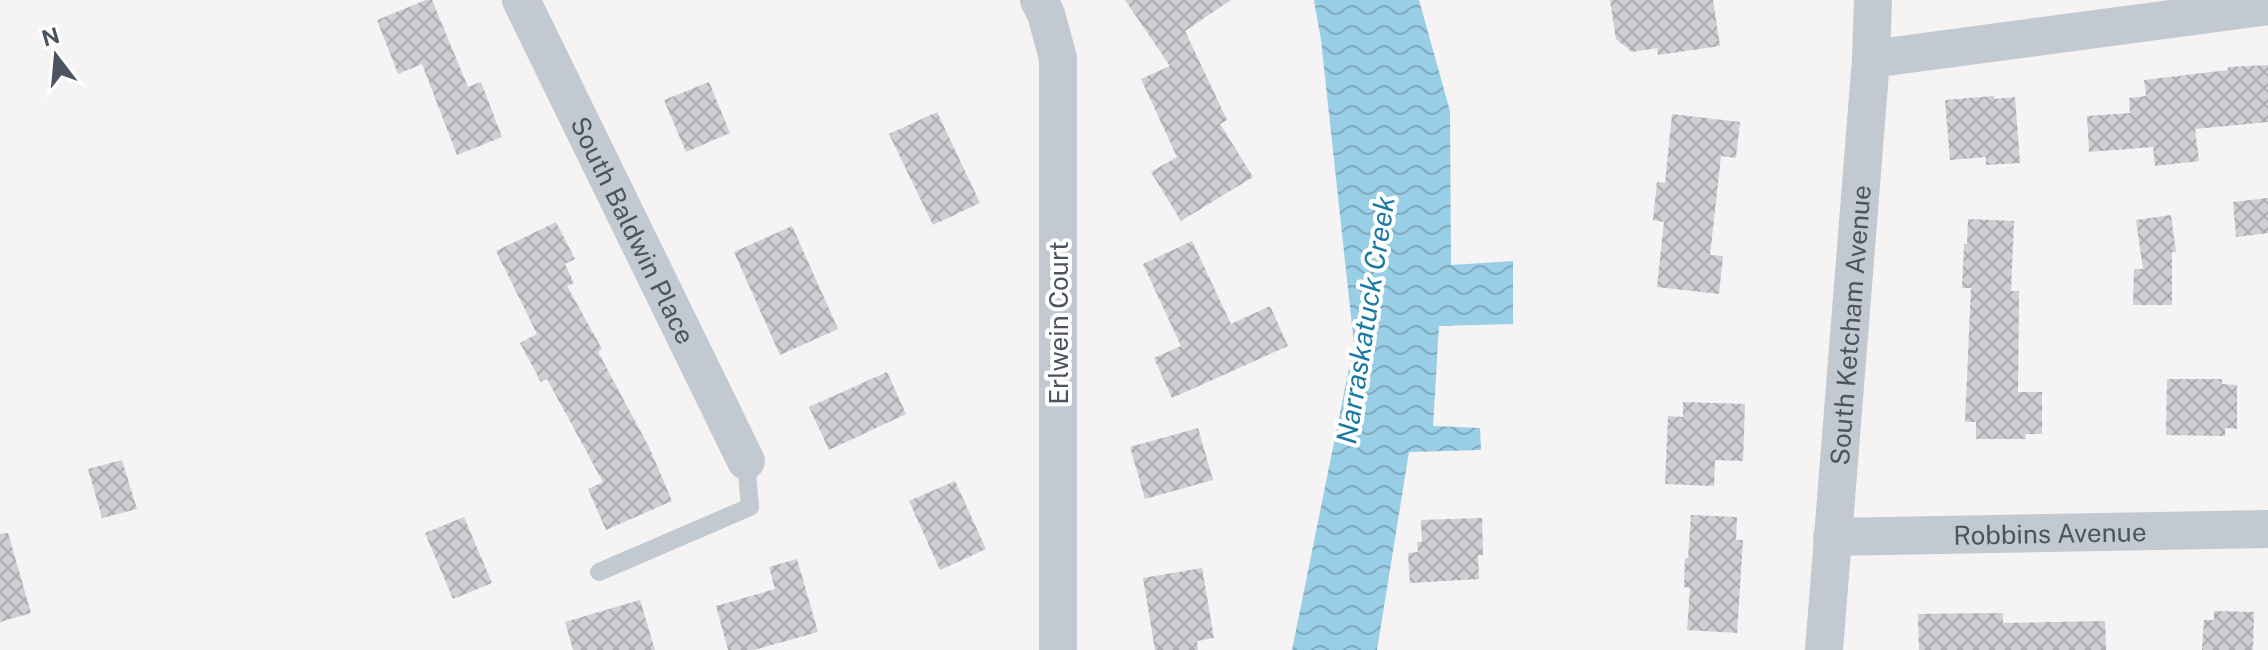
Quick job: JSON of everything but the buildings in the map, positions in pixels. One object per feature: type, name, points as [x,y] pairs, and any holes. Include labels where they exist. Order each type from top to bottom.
[{"type":"street","name":"South Baldwin Place","points":[[521,0],[746,461]]},
{"type":"street","name":"Erlwein Court","points":[[1039,0],[1058,58],[1058,650]]},
{"type":"street","name":"South Ketcham Avenue","points":[[1824,650],[1871,59],[1873,0]]},
{"type":"street","points":[[1871,59],[2268,6]]},
{"type":"street","name":"Robbins Avenue","points":[[1832,537],[2268,529]]},
{"type":"lane","points":[[599,572],[750,507],[746,461]]},
{"type":"water","name":"Narraskatuck Creek","points":[[1314,0],[1419,0],[1450,111],[1451,265],[1513,261],[1513,324],[1439,326],[1433,426],[1480,428],[1481,450],[1409,452],[1377,650],[1292,650],[1354,344]]}]
